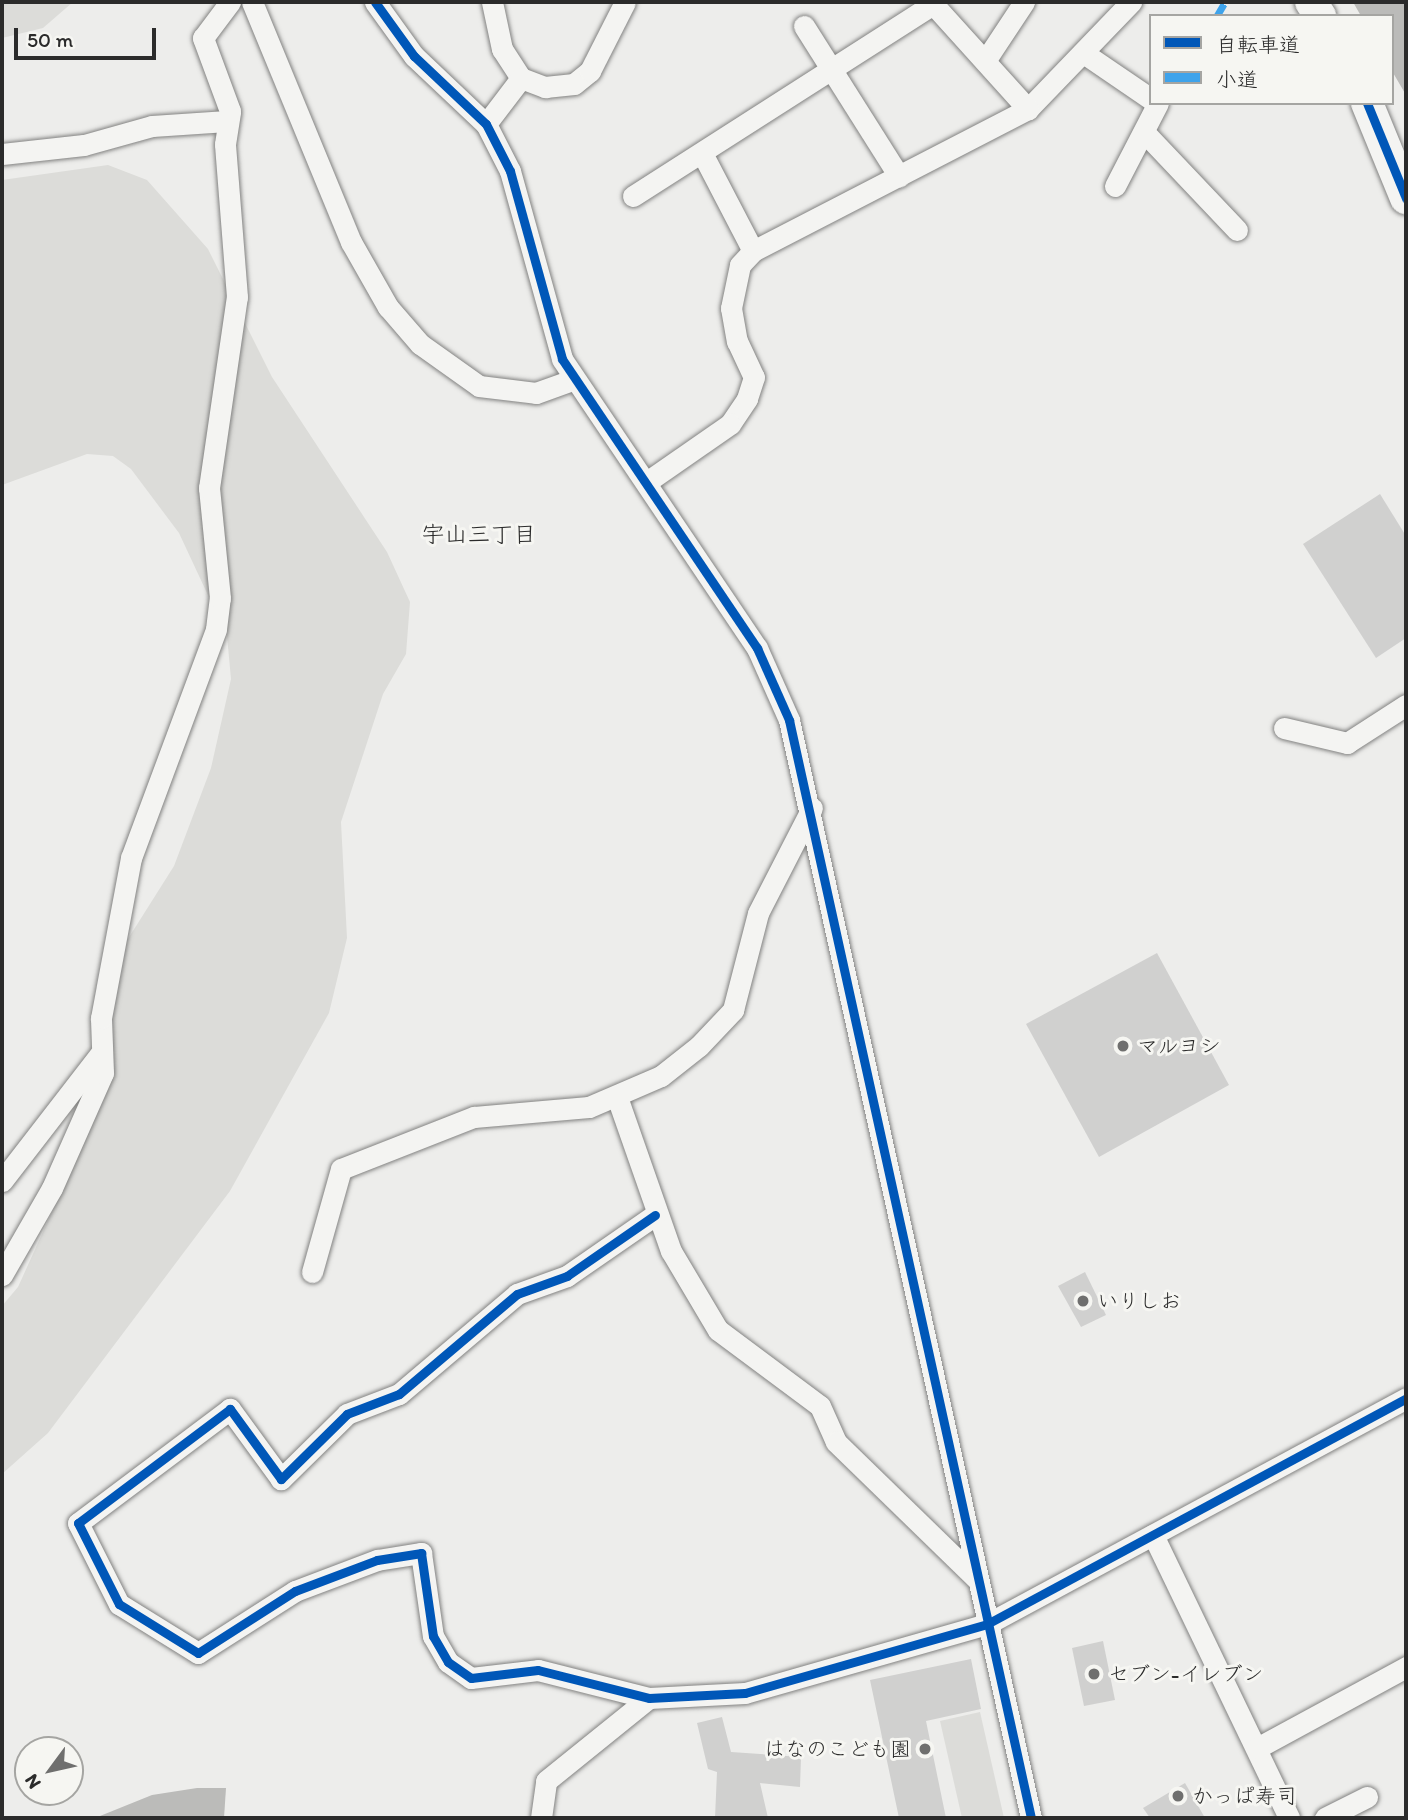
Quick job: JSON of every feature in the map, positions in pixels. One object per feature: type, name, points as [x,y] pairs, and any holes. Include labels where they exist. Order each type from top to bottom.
[{"type":"highway","points":[[1368,105],[1406,198]]},
{"type":"street","points":[[2,1275],[52,1188],[98,1085],[115,922],[131,858],[216,629],[220,598],[209,488],[237,298],[227,121],[230,111],[203,38],[230,2]]},
{"type":"street","points":[[252,2],[351,242],[388,307],[420,344],[480,386],[536,393],[575,379]]},
{"type":"street","points":[[375,2],[414,56],[486,124],[510,171],[548,322],[575,379],[648,481],[757,648],[789,720],[812,808],[977,1579],[1031,1818]]},
{"type":"street","points":[[492,2],[502,49],[521,78],[545,87],[574,84],[590,71],[625,2]]},
{"type":"street","points":[[985,61],[1024,2]]},
{"type":"street","points":[[648,481],[730,424],[747,399],[754,377],[737,341],[731,308],[740,265],[753,251],[1028,109],[1085,54],[1132,2]]},
{"type":"street","points":[[632,196],[933,4],[1028,109]]},
{"type":"street","points":[[804,26],[899,176]]},
{"type":"street","points":[[1085,54],[1149,98]]},
{"type":"street","points":[[486,124],[521,78]]},
{"type":"street","points":[[1115,186],[1157,105]]},
{"type":"street","points":[[2,154],[84,145],[152,126],[227,121]]},
{"type":"street","points":[[1144,132],[1237,230]]},
{"type":"street","points":[[702,153],[753,251]]},
{"type":"street","points":[[1284,728],[1347,743],[1406,705]]},
{"type":"street","points":[[312,1272],[341,1170],[474,1116],[589,1107],[617,1097],[661,1076],[733,1010],[758,913],[812,808]]},
{"type":"street","points":[[2,1181],[100,1054]]},
{"type":"street","points":[[617,1097],[647,1171],[655,1215],[687,1286],[718,1330],[820,1406],[836,1442],[977,1579]]},
{"type":"street","points":[[655,1215],[567,1276],[517,1294],[399,1394],[347,1414],[281,1479],[230,1409],[78,1523],[119,1604],[198,1653],[295,1591],[377,1560],[421,1553],[433,1636],[448,1662],[471,1678],[538,1670],[649,1698],[745,1693],[987,1624],[1406,1398]]},
{"type":"street","points":[[1153,1535],[1289,1818]]},
{"type":"street","points":[[1256,1748],[1406,1667]]},
{"type":"street","points":[[541,1818],[546,1781],[649,1698]]},
{"type":"street","points":[[1325,1818],[1367,1797]]},
{"type":"shaded area","points":[[2,2],[73,2],[43,28],[2,38]]},
{"type":"shaded area","points":[[1353,2],[1406,2],[1406,95],[1394,74],[1394,14],[1360,14]]},
{"type":"shaded area","points":[[108,165],[147,180],[208,249],[272,377],[387,552],[410,602],[406,654],[383,694],[341,822],[347,938],[329,1013],[230,1191],[48,1433],[2,1474],[2,1306],[18,1287],[114,1075],[110,1014],[126,942],[174,866],[211,768],[231,679],[227,636],[179,533],[131,469],[113,456],[87,454],[2,485],[2,180]]},
{"type":"shaded area","points":[[980,1712],[1004,1818],[962,1818],[940,1721]]},
{"type":"shaded area","points":[[197,1788],[226,1788],[224,1818],[95,1818],[152,1795]]},
{"type":"building","points":[[1380,494],[1406,536],[1406,638],[1376,658],[1303,544]]},
{"type":"building","name":"マルヨシ","points":[[1157,953],[1229,1085],[1099,1157],[1026,1024]]},
{"type":"building","name":"いりしお","points":[[1085,1272],[1106,1315],[1081,1327],[1058,1286]]},
{"type":"building","name":"セブン-イレブン","points":[[1103,1641],[1115,1700],[1084,1706],[1072,1648]]},
{"type":"building","name":"はなのこども園","points":[[971,1659],[981,1709],[926,1721],[946,1818],[899,1818],[870,1680]]},
{"type":"building","points":[[722,1717],[731,1752],[801,1757],[800,1787],[760,1783],[768,1818],[715,1818],[717,1772],[708,1769],[697,1723]]},
{"type":"building","name":"かっぱ寿司","points":[[1185,1783],[1205,1818],[1150,1818],[1143,1808]]},
{"type":"marked path","points":[[1218,14],[1225,2]]},
{"type":"cycle path","points":[[375,2],[414,56],[486,124],[510,171],[562,359],[757,648],[789,720],[1031,1818]]},
{"type":"cycle path","points":[[1368,105],[1406,198]]},
{"type":"cycle path","points":[[655,1215],[567,1276],[517,1294],[399,1394],[347,1414],[281,1479],[230,1409],[78,1523],[119,1604],[198,1653],[295,1591],[377,1560],[421,1553],[433,1636],[448,1662],[471,1678],[538,1670],[649,1698],[745,1693],[987,1624],[1406,1398]]},
{"type":"place","name":"マルヨシ","points":[[1123,1046]]},
{"type":"place","name":"いりしお","points":[[1083,1301]]},
{"type":"place","name":"セブン-イレブン","points":[[1094,1674]]},
{"type":"place","name":"はなのこども園","points":[[925,1749]]},
{"type":"place","name":"かっぱ寿司","points":[[1178,1796]]},
{"type":"district","name":"宇山三丁目","points":[[479,534]]}]
